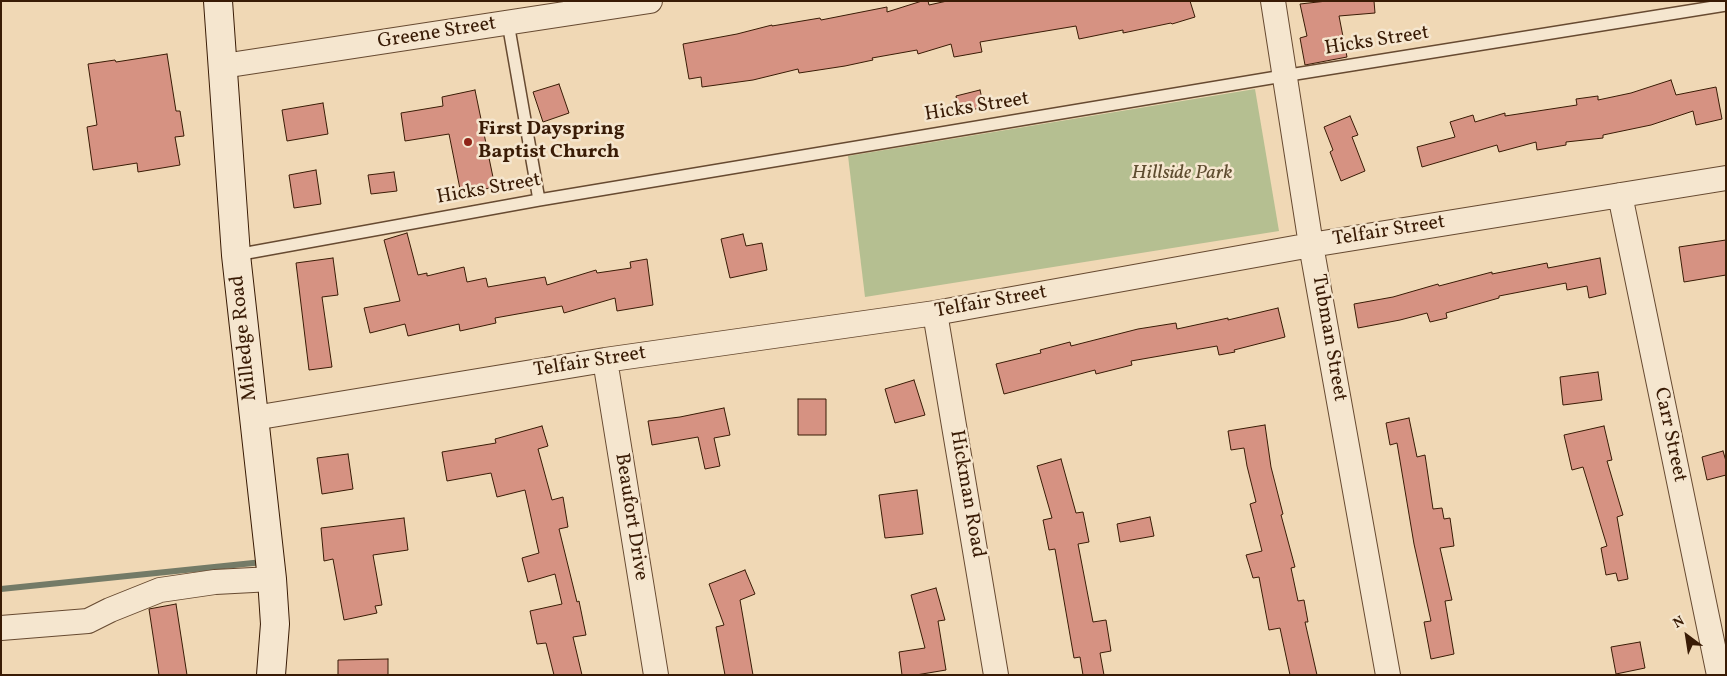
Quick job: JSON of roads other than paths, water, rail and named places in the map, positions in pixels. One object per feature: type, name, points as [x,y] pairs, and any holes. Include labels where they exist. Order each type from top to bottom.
[{"type":"street","name":"Milledge Road","points":[[218,1],[236,255],[272,579],[275,624],[270,675]]},
{"type":"street","name":"Greene Street","points":[[223,66],[650,1]]},
{"type":"street","name":"Tubman Street","points":[[1272,1],[1311,245],[1388,675]]},
{"type":"street","name":"Telfair Street","points":[[254,418],[605,360],[935,313],[1311,245],[1726,178]]},
{"type":"street","name":"Carr Street","points":[[1620,195],[1719,675]]},
{"type":"street","name":"Hickman Road","points":[[935,313],[996,675]]},
{"type":"street","name":"Beaufort Drive","points":[[605,360],[656,675]]},
{"type":"street","points":[[1,628],[88,620],[160,590],[215,582],[272,579]]},
{"type":"lane","name":"Hicks Street","points":[[236,255],[539,200],[1283,76],[1726,5]]},
{"type":"lane","points":[[508,23],[539,200]]},
{"type":"waterway","points":[[1,589],[263,562]]},
{"type":"place","name":"First Dayspring Baptist Church","points":[[468,142]]},
{"type":"park label","name":"Hillside Park","points":[[1182,174]]}]
